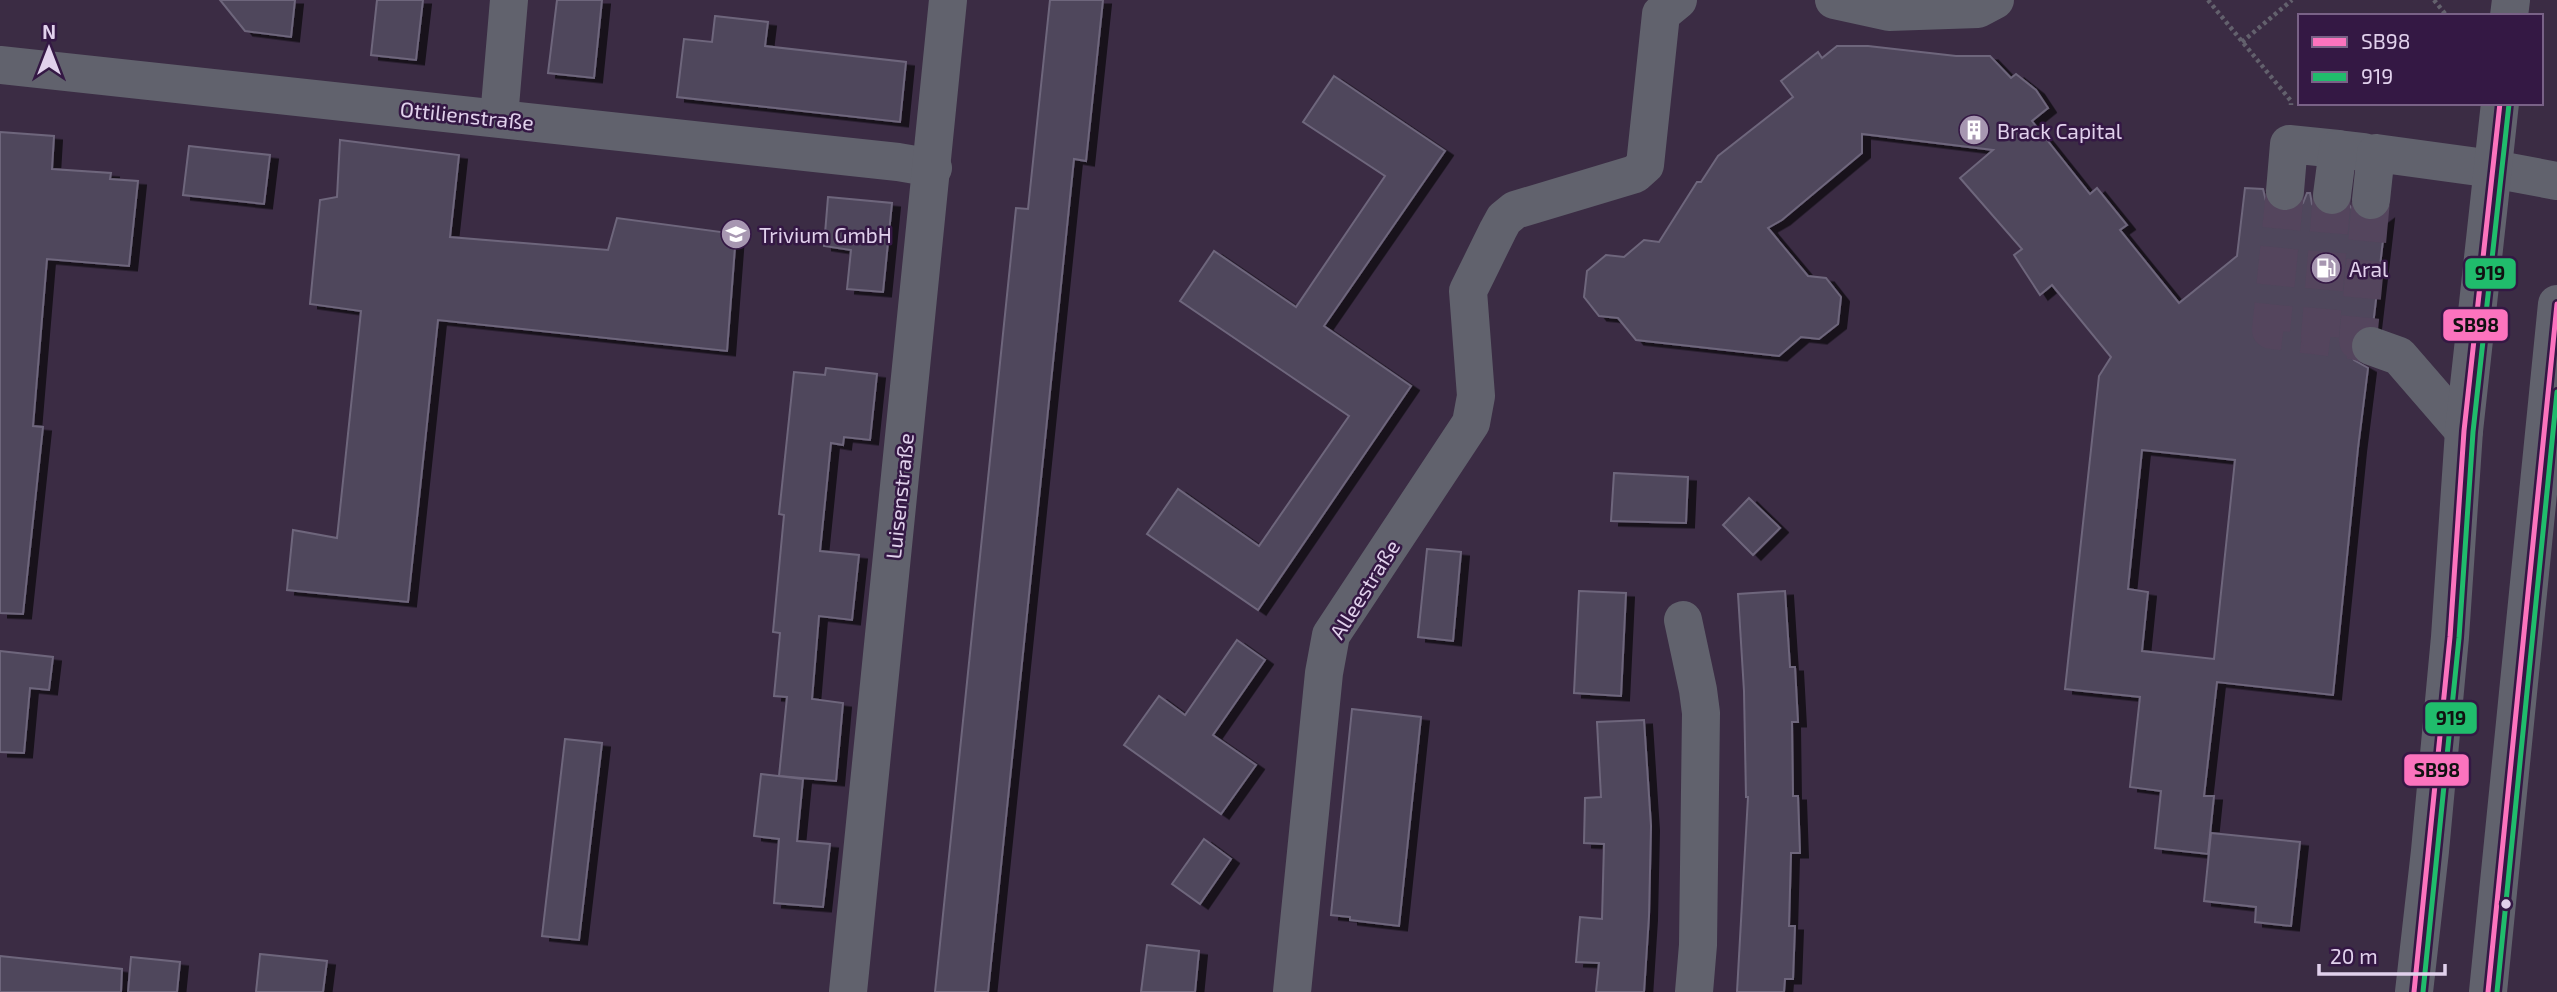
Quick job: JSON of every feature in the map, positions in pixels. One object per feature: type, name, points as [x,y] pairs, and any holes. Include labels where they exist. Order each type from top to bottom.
[{"type":"street","points":[[499,118],[509,0]]},
{"type":"street","name":"Luisenstraße","points":[[848,992],[948,0]]},
{"type":"street","name":"Alleestraße","points":[[1292,992],[1324,673],[1331,635],[1471,423],[1476,396],[1468,291],[1504,219],[1515,210],[1635,174],[1645,165],[1661,14],[1678,0]]},
{"type":"street","points":[[1834,0],[1889,12],[1978,9],[1995,0]]},
{"type":"street","name":"Ottilienstraße","points":[[0,65],[885,160],[933,168]]},
{"type":"street","points":[[2414,992],[2450,638],[2464,431],[2500,105]]},
{"type":"street","points":[[2284,191],[2289,144],[2493,169],[2557,181]]},
{"type":"street","points":[[2332,195],[2338,149]]},
{"type":"street","points":[[2371,200],[2376,153]]},
{"type":"street","points":[[2488,992],[2557,304]]},
{"type":"street","points":[[2371,346],[2399,356],[2464,431]]},
{"type":"street","points":[[1683,620],[1701,713],[1699,932],[1694,992]]},
{"type":"path","points":[[2208,0],[2291,101],[2289,144]]},
{"type":"path","points":[[2242,41],[2292,0]]},
{"type":"path","points":[[2434,0],[2445,14]]},
{"type":"building","points":[[220,0],[295,0],[291,37],[245,31]]},
{"type":"building","points":[[377,0],[423,0],[416,60],[371,55]]},
{"type":"building","points":[[557,0],[602,0],[594,78],[548,73]]},
{"type":"building","points":[[1050,0],[1103,0],[1086,161],[1074,159],[988,992],[935,992],[1016,208],[1028,209]]},
{"type":"building","points":[[715,16],[768,22],[765,46],[906,62],[900,122],[677,97],[684,39],[712,42]]},
{"type":"building","points":[[1837,46],[1868,46],[1956,56],[1990,56],[2011,78],[2016,74],[2036,90],[2048,108],[2032,121],[2090,194],[2097,188],[2127,225],[2120,230],[2179,303],[2237,256],[2245,188],[2263,189],[2266,201],[2282,213],[2295,210],[2303,203],[2307,193],[2310,193],[2312,204],[2318,212],[2329,217],[2341,215],[2350,206],[2358,217],[2368,222],[2379,220],[2386,215],[2373,325],[2357,329],[2350,339],[2349,349],[2354,360],[2368,368],[2333,695],[2217,682],[2204,796],[2214,796],[2208,854],[2155,848],[2161,791],[2130,787],[2140,697],[2065,689],[2099,376],[2111,357],[2052,285],[2040,295],[2014,255],[2022,249],[1960,178],[1993,150],[1862,134],[1862,153],[1782,220],[1768,228],[1808,276],[1826,278],[1841,297],[1838,324],[1819,339],[1801,337],[1779,356],[1636,340],[1618,318],[1599,316],[1584,297],[1587,271],[1606,255],[1624,257],[1644,240],[1659,242],[1697,182],[1701,182],[1718,156],[1793,97],[1781,81],[1818,52],[1822,58]],"holes":[[[2142,450],[2235,460],[2214,659],[2142,651],[2148,592],[2128,589]]]},
{"type":"building","points":[[1334,76],[1445,151],[1324,326],[1411,386],[1258,610],[1147,534],[1178,489],[1259,546],[1349,416],[1180,301],[1214,251],[1296,307],[1385,176],[1303,122]]},
{"type":"building","points":[[0,132],[54,136],[52,169],[111,173],[110,179],[138,181],[129,266],[47,259],[33,426],[43,427],[23,614],[0,613]]},
{"type":"building","points":[[340,140],[459,155],[450,237],[608,250],[617,218],[736,234],[727,351],[438,320],[408,602],[287,590],[293,530],[337,538],[361,311],[310,304],[320,200],[337,197]]},
{"type":"building","points":[[189,146],[270,155],[264,204],[183,195]]},
{"type":"building","points":[[828,197],[892,203],[883,292],[847,289],[851,250],[824,246]]},
{"type":"building","points":[[826,368],[877,374],[870,440],[844,437],[843,445],[831,443],[820,551],[859,555],[852,620],[819,616],[812,699],[843,703],[836,781],[779,776],[787,697],[774,696],[780,633],[773,632],[784,515],[779,514],[794,372],[825,375]]},
{"type":"building","points":[[1614,473],[1688,477],[1686,523],[1611,521]]},
{"type":"building","points":[[1749,498],[1780,528],[1753,555],[1723,525]]},
{"type":"building","points":[[1427,549],[1461,552],[1453,641],[1418,637]]},
{"type":"building","points":[[1579,591],[1626,593],[1621,696],[1574,693]]},
{"type":"building","points":[[1785,591],[1790,667],[1795,667],[1798,722],[1792,722],[1793,796],[1798,796],[1800,853],[1791,853],[1789,926],[1795,926],[1793,979],[1785,979],[1784,992],[1737,992],[1748,797],[1738,594]]},
{"type":"building","points":[[1237,640],[1265,660],[1213,735],[1256,765],[1221,814],[1124,745],[1159,696],[1185,715]]},
{"type":"building","points":[[0,651],[53,657],[49,690],[30,688],[24,753],[0,752]]},
{"type":"building","points":[[1352,709],[1421,717],[1399,926],[1331,915]]},
{"type":"building","points":[[1644,720],[1651,826],[1644,992],[1596,992],[1599,963],[1576,962],[1580,917],[1602,919],[1604,844],[1584,843],[1585,798],[1601,797],[1597,722]]},
{"type":"building","points":[[565,739],[602,743],[579,940],[542,936]]},
{"type":"building","points":[[761,774],[803,779],[797,841],[830,844],[823,907],[774,903],[779,839],[754,836]]},
{"type":"building","points":[[2211,833],[2300,842],[2291,926],[2255,922],[2256,907],[2204,901]]},
{"type":"building","points":[[1204,839],[1231,859],[1200,904],[1172,884]]},
{"type":"building","points":[[1147,945],[1199,951],[1195,992],[1141,992]]},
{"type":"building","points":[[260,954],[327,961],[323,992],[256,992]]},
{"type":"building","points":[[0,956],[122,969],[121,992],[0,992]]},
{"type":"building","points":[[131,957],[180,962],[177,992],[128,992]]},
{"type":"tunnel","points":[[2285,191],[2271,330],[2320,336]]},
{"type":"tunnel","points":[[2332,195],[2320,336],[2358,341]]},
{"type":"tunnel","points":[[2371,200],[2358,341],[2371,346]]},
{"type":"transit line","name":"SB98","points":[[2414,992],[2450,637],[2464,431],[2500,105]]},
{"type":"transit line","name":"919","points":[[2423,992],[2459,638],[2473,432],[2509,105]]},
{"type":"transit line","name":"SB98","points":[[2488,992],[2557,304]]},
{"type":"transit line","name":"919","points":[[2497,992],[2557,392]]},
{"type":"place","name":"Brack Capital","points":[[1974,130]]},
{"type":"place","name":"Trivium GmbH","points":[[736,234]]},
{"type":"place","name":"Aral","points":[[2326,268]]}]
